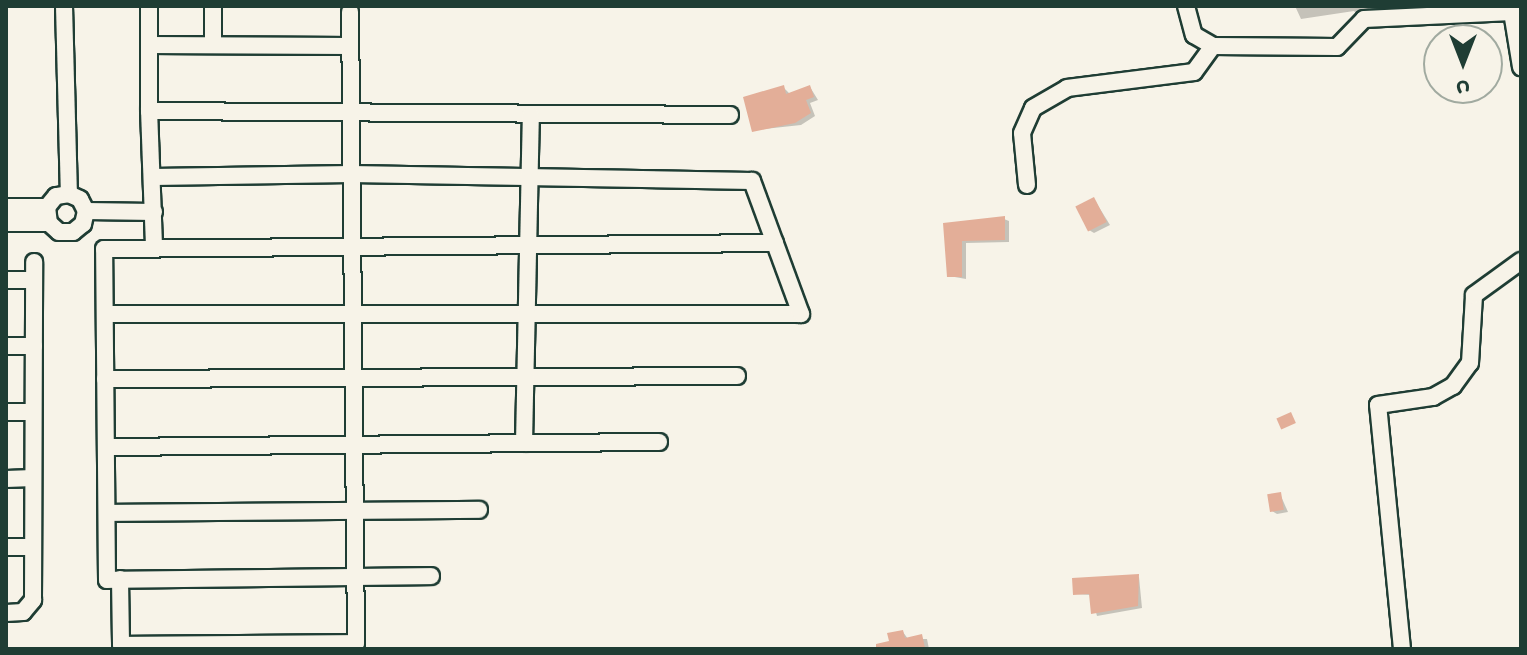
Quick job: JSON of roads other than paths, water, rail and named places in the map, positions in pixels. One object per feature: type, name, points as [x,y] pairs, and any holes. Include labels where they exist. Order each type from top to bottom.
[{"type":"street","points":[[64,6],[69,194]]},
{"type":"street","points":[[149,6],[154,246]]},
{"type":"street","points":[[213,6],[213,45]]},
{"type":"street","points":[[1186,6],[1194,35],[1213,46],[1337,47],[1364,19],[1512,9],[1521,67]]},
{"type":"street","points":[[120,579],[121,645],[356,643],[350,12]]},
{"type":"street","points":[[149,45],[350,46]]},
{"type":"street","points":[[1027,185],[1022,133],[1033,108],[1067,88],[1194,72],[1204,66],[1213,46]]},
{"type":"street","points":[[149,111],[351,115],[730,115]]},
{"type":"street","points":[[524,443],[531,115]]},
{"type":"street","points":[[105,314],[801,314],[752,181],[529,180],[351,174],[153,177]]},
{"type":"street","points":[[6,207],[48,215],[59,232],[73,232],[83,224],[86,211],[80,199],[69,194],[56,196],[48,215]]},
{"type":"street","points":[[86,211],[154,212]]},
{"type":"street","points":[[6,223],[48,215]]},
{"type":"street","points":[[431,576],[107,580],[104,249],[154,246],[775,243]]},
{"type":"street","points":[[1402,649],[1378,405],[1433,397],[1453,386],[1470,363],[1474,295],[1521,261]]},
{"type":"street","points":[[6,613],[30,608],[34,262]]},
{"type":"street","points":[[6,280],[34,280]]},
{"type":"street","points":[[6,346],[34,346]]},
{"type":"street","points":[[105,379],[737,376]]},
{"type":"street","points":[[6,412],[33,412]]},
{"type":"street","points":[[106,447],[659,442]]},
{"type":"street","points":[[6,479],[33,478]]},
{"type":"street","points":[[107,513],[479,510]]},
{"type":"street","points":[[6,547],[33,547]]}]
